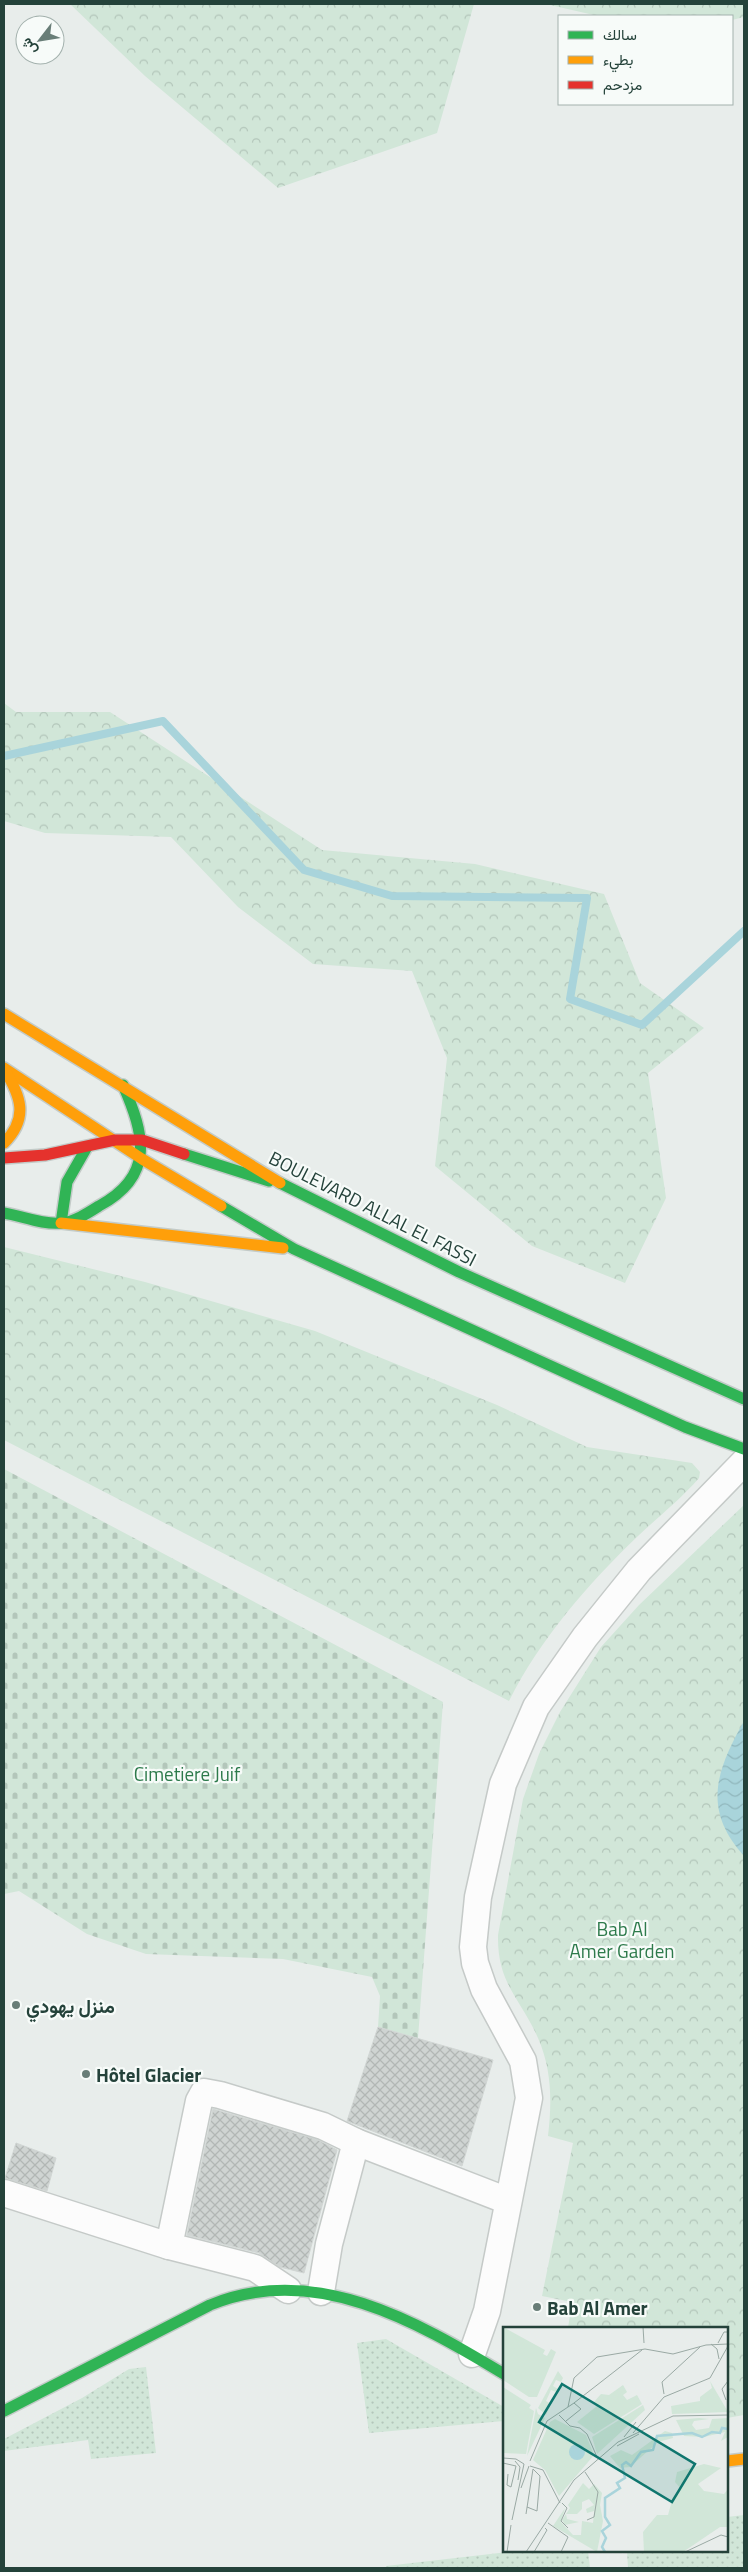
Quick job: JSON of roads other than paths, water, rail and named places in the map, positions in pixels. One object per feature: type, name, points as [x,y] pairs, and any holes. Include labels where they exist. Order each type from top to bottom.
[{"type":"main road","name":"BOULEVARD ALLAL EL FASSI","points":[[4,1014],[285,1186],[459,1272],[744,1400]]},
{"type":"main road","points":[[4,1068],[142,1158],[294,1249],[685,1427],[744,1449]]},
{"type":"main road","points":[[4,1068],[18,1094],[21,1111],[18,1127],[4,1143]]},
{"type":"main road","points":[[61,1223],[101,1207],[122,1192],[135,1176],[142,1158],[142,1140],[136,1113],[122,1085]]},
{"type":"main road","points":[[4,1158],[45,1155],[114,1140],[142,1140],[285,1186]]},
{"type":"main road","points":[[61,1223],[61,1202],[66,1182],[75,1164],[87,1147]]},
{"type":"main road","points":[[4,1213],[61,1223],[294,1249]]},
{"type":"main road","points":[[4,2411],[202,2309],[248,2293],[288,2290],[321,2292],[379,2306],[472,2354],[503,2373]]},
{"type":"main road","points":[[728,2461],[744,2459]]},
{"type":"street","points":[[472,2354],[487,2311],[527,2115],[528,2083],[521,2056],[484,1989],[475,1963],[473,1947],[478,1897],[504,1784],[536,1707],[585,1637],[639,1570],[744,1462]]},
{"type":"street","points":[[169,2246],[199,2101],[204,2092],[215,2093],[323,2126],[356,2142],[508,2201]]},
{"type":"street","points":[[321,2292],[329,2244],[356,2142]]},
{"type":"street","points":[[4,2193],[169,2246],[255,2268],[288,2290]]},
{"type":"water","points":[[744,1721],[744,1856],[731,1839],[722,1822],[718,1806],[718,1790],[726,1757]]},
{"type":"waterway","points":[[4,756],[163,721],[304,870],[392,896],[587,898],[570,999],[642,1025],[744,931]]},
{"type":"place","name":"منزل يهودي","points":[[16,2005]]},
{"type":"place","name":"Hôtel Glacier","points":[[86,2074]]},
{"type":"place","name":"Bab Al Amer","points":[[537,2307]]},
{"type":"park label","name":"Cimetiere Juif","points":[[187,1773]]},
{"type":"park label","name":"Bab Al Amer Garden","points":[[622,1939]]}]
